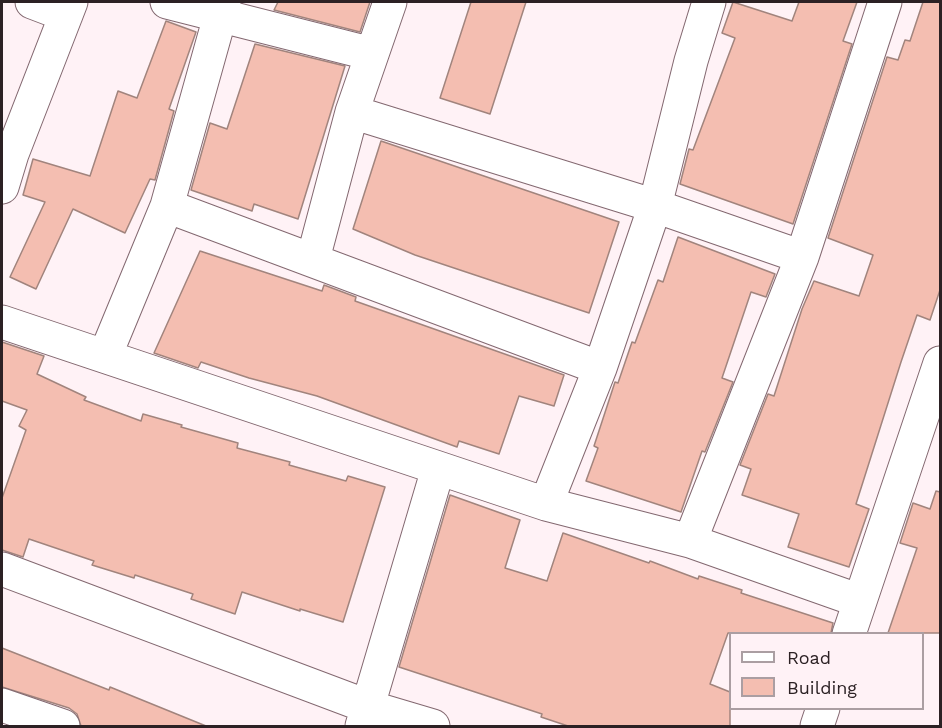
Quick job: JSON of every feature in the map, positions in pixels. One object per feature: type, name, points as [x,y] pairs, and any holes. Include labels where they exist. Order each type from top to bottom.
[{"type":"street","points":[[2,187],[7,152],[68,8],[32,2]]},
{"type":"street","points":[[167,2],[222,9],[372,54]]},
{"type":"street","points":[[313,259],[352,112],[390,2]]},
{"type":"street","points":[[546,504],[600,368],[655,206],[691,61],[709,2]]},
{"type":"street","points":[[690,542],[802,256],[885,2]]},
{"type":"street","points":[[105,357],[168,206],[222,9]]},
{"type":"street","points":[[352,112],[655,206],[802,256]]},
{"type":"street","points":[[168,206],[600,368]]},
{"type":"street","points":[[2,322],[438,469],[546,504],[690,542],[860,601]]},
{"type":"street","points":[[849,632],[940,363]]},
{"type":"street","points":[[365,716],[438,469]]},
{"type":"street","points":[[2,569],[365,716],[433,726]]},
{"type":"street","points":[[2,705],[63,726]]},
{"type":"street","points":[[817,726],[822,710]]},
{"type":"building","points":[[278,2],[370,2],[360,32],[274,10]]},
{"type":"building","points":[[471,2],[526,2],[490,114],[440,98]]},
{"type":"building","points":[[733,2],[792,21],[799,2],[857,2],[843,41],[852,44],[793,224],[680,184],[689,149],[693,150],[735,38],[722,33]]},
{"type":"building","points":[[923,2],[940,2],[940,290],[930,320],[917,315],[901,362],[856,504],[869,509],[849,567],[788,547],[799,514],[742,495],[751,469],[740,465],[768,394],[774,396],[802,309],[814,281],[859,296],[873,255],[828,238],[887,57],[898,60],[905,40],[910,41]]},
{"type":"building","points":[[166,21],[196,32],[169,109],[174,111],[155,180],[150,179],[125,233],[73,209],[36,289],[10,277],[45,202],[23,195],[33,159],[90,176],[118,91],[137,98]]},
{"type":"building","points":[[255,44],[345,66],[298,219],[254,204],[252,211],[191,190],[210,123],[227,129]]},
{"type":"building","points":[[381,141],[619,222],[589,313],[415,255],[353,229]]},
{"type":"building","points":[[678,237],[775,274],[766,297],[751,292],[722,378],[733,382],[705,452],[702,451],[681,512],[586,481],[598,448],[594,446],[615,382],[618,383],[632,342],[635,343],[658,280],[663,282]]},
{"type":"building","points":[[200,251],[322,291],[324,285],[356,297],[355,301],[564,375],[554,406],[519,396],[499,454],[459,441],[457,447],[317,396],[249,378],[201,362],[198,368],[154,353]]},
{"type":"building","points":[[2,342],[44,356],[37,374],[86,397],[84,400],[141,421],[143,414],[182,425],[181,427],[238,443],[237,448],[290,462],[289,465],[346,481],[348,476],[385,487],[343,622],[242,592],[235,614],[191,599],[193,594],[135,575],[134,578],[92,565],[94,561],[29,539],[23,557],[2,550],[2,498],[26,430],[19,426],[27,410],[2,401]]},
{"type":"building","points":[[936,491],[940,492],[940,633],[888,632],[917,548],[900,543],[913,503],[930,509]]},
{"type":"building","points":[[450,495],[520,520],[505,568],[547,581],[563,533],[698,579],[699,576],[742,590],[741,593],[833,623],[831,632],[728,633],[710,684],[729,692],[730,726],[568,726],[541,717],[542,714],[399,667]]},
{"type":"building","points":[[2,648],[109,690],[110,687],[206,726],[81,726],[77,714],[69,708],[2,687]]}]
